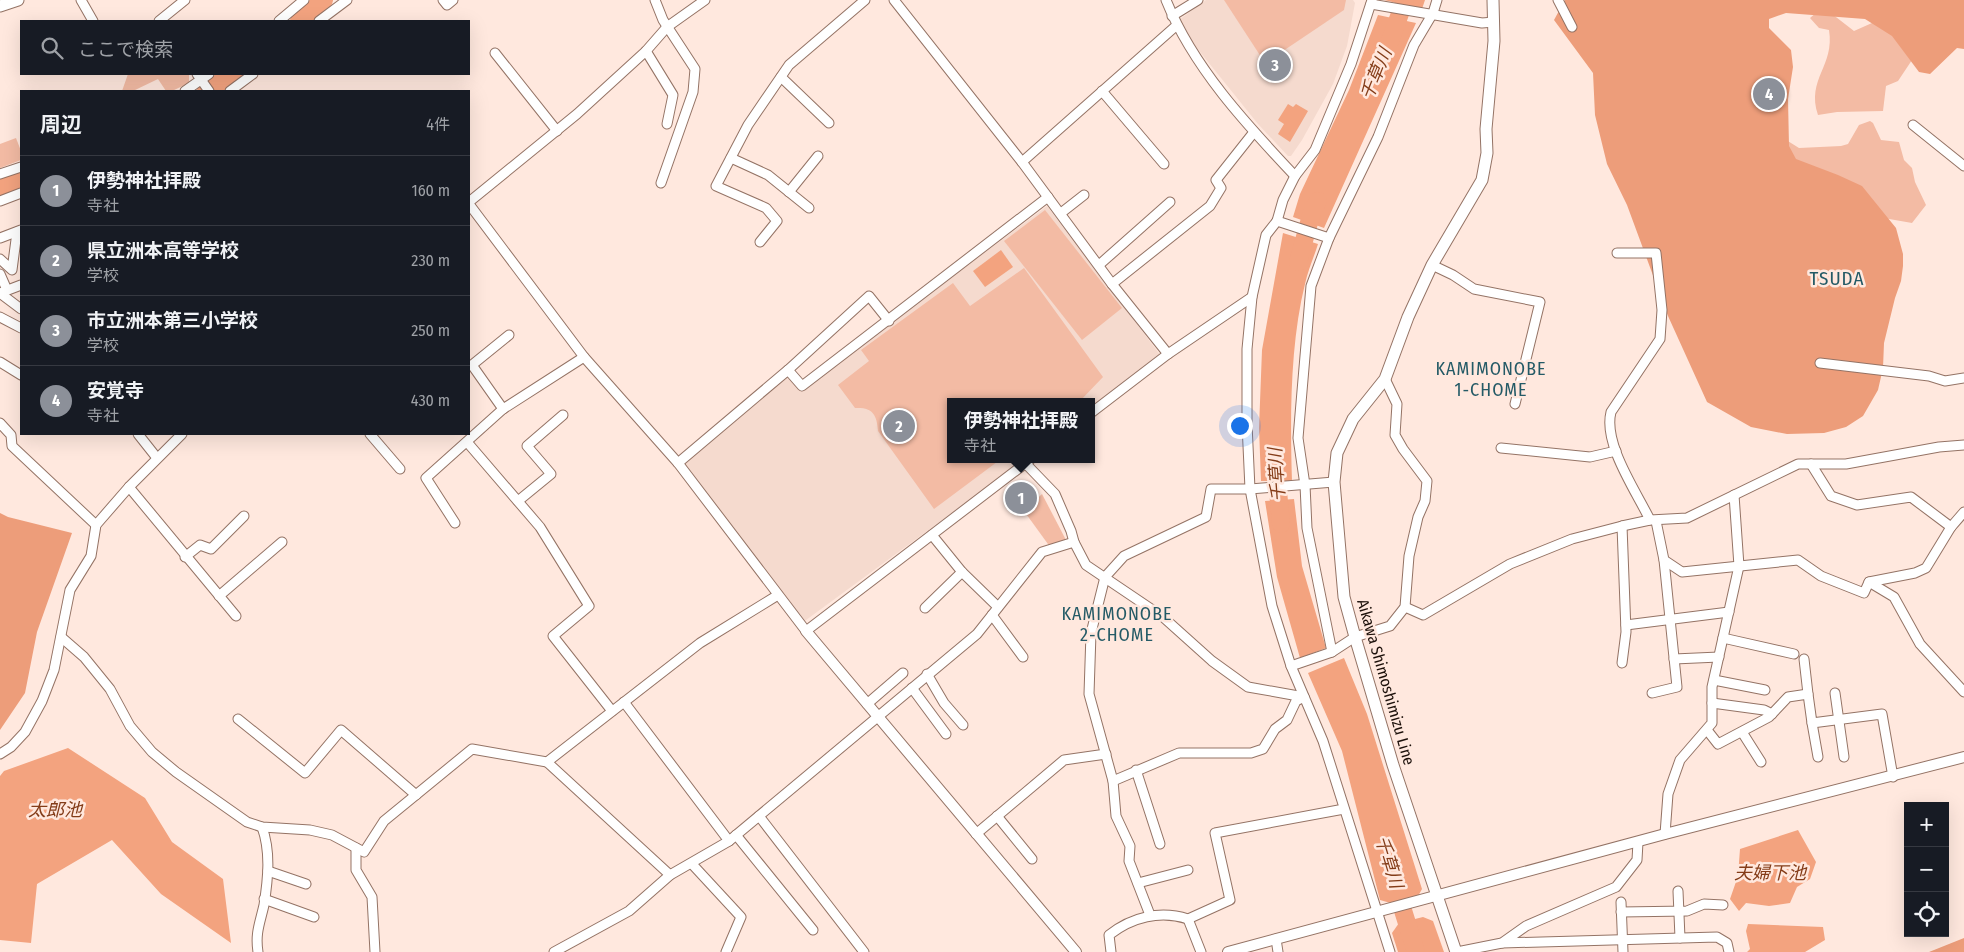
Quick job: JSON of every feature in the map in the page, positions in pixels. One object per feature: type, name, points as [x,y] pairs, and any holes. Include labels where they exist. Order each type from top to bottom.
[{"type":"main road","points":[[0,6],[18,0]]},
{"type":"main road","name":"Aikawa Shimoshimizu Line","points":[[1457,952],[1436,897],[1344,597],[1334,482],[1337,453],[1353,418],[1385,379],[1408,318],[1432,265],[1482,180],[1488,153],[1486,129],[1494,22],[1493,0]]},
{"type":"street","points":[[81,0],[92,20]]},
{"type":"street","points":[[160,20],[185,0]]},
{"type":"street","points":[[280,20],[304,0]]},
{"type":"street","points":[[320,20],[347,0]]},
{"type":"street","points":[[444,0],[447,4],[453,0]]},
{"type":"street","points":[[655,0],[667,28],[695,69],[693,92],[661,183]]},
{"type":"street","points":[[470,202],[556,131],[646,51],[667,28],[705,0]]},
{"type":"street","points":[[760,242],[777,221],[766,208],[716,186],[748,125],[789,65],[865,0]]},
{"type":"street","points":[[894,0],[1022,162],[1112,284],[1168,354]]},
{"type":"street","points":[[1166,0],[1177,25],[1214,80],[1254,132],[1295,176]]},
{"type":"street","points":[[1172,16],[1198,0]]},
{"type":"street","points":[[1336,650],[1307,528],[1305,485],[1298,438],[1305,336],[1311,286],[1329,238],[1378,137],[1414,44],[1434,13],[1437,0]]},
{"type":"street","points":[[1558,0],[1572,26]]},
{"type":"street","points":[[1390,952],[1323,741],[1291,666],[1272,606],[1250,489],[1247,424],[1247,349],[1252,297],[1266,235],[1277,221],[1283,200],[1295,176],[1315,150],[1351,64],[1372,2],[1482,23],[1494,22]]},
{"type":"street","points":[[1022,162],[1177,25]]},
{"type":"street","points":[[646,51],[673,95],[667,124]]},
{"type":"street","points":[[495,53],[556,131]]},
{"type":"street","points":[[231,90],[252,75]]},
{"type":"street","points":[[781,76],[829,123]]},
{"type":"street","points":[[186,90],[199,77],[208,90]]},
{"type":"street","points":[[1102,92],[1164,164]]},
{"type":"street","points":[[1913,125],[1964,166]]},
{"type":"street","points":[[1112,284],[1210,206],[1222,188],[1216,180],[1254,132]]},
{"type":"street","points":[[790,192],[818,156]]},
{"type":"street","points":[[731,158],[768,175],[809,208]]},
{"type":"street","points":[[0,174],[20,166]]},
{"type":"street","points":[[0,201],[20,193]]},
{"type":"street","points":[[1061,213],[1084,195]]},
{"type":"street","points":[[788,370],[802,386],[1048,198]]},
{"type":"street","points":[[1099,266],[1170,202]]},
{"type":"street","points":[[470,204],[584,356],[678,463],[806,631],[1076,952]]},
{"type":"street","points":[[1277,221],[1329,238]]},
{"type":"street","points":[[0,238],[19,231]]},
{"type":"street","points":[[0,259],[12,270],[19,231]]},
{"type":"street","points":[[1617,253],[1656,253],[1662,310],[1659,341],[1611,412],[1608,423],[1616,451],[1653,521],[1664,560],[1677,686],[1652,693]]},
{"type":"street","points":[[1432,265],[1453,275],[1474,289],[1540,302],[1515,404]]},
{"type":"street","points":[[0,274],[2,292],[20,308]]},
{"type":"street","points":[[2,292],[20,285]]},
{"type":"street","points":[[678,463],[788,370],[869,296],[888,321]]},
{"type":"street","points":[[1095,410],[1168,354],[1252,297]]},
{"type":"street","points":[[0,317],[20,327]]},
{"type":"street","points":[[503,409],[472,365],[509,335]]},
{"type":"street","points":[[455,523],[426,478],[503,409],[584,356]]},
{"type":"street","points":[[0,362],[20,374]]},
{"type":"street","points":[[1820,363],[1929,376],[1945,381],[1964,378]]},
{"type":"street","points":[[1291,666],[1336,650],[1355,637],[1390,626],[1405,608],[1409,556],[1418,517],[1425,501],[1427,481],[1402,449],[1395,435],[1398,404],[1385,379]]},
{"type":"street","points":[[518,501],[551,474],[527,446],[562,415]]},
{"type":"street","points":[[0,423],[11,435],[12,446],[96,525]]},
{"type":"street","points":[[139,435],[157,458]]},
{"type":"street","points":[[0,754],[11,747],[25,732],[42,701],[54,670],[70,590],[91,556],[96,525],[129,487],[181,435]]},
{"type":"street","points":[[371,435],[400,468]]},
{"type":"street","points":[[467,442],[540,527],[589,606],[553,636],[612,711]]},
{"type":"street","points":[[1405,608],[1422,615],[1510,564],[1572,539],[1622,526],[1687,518],[1798,464],[1846,464],[1939,447],[1964,445]]},
{"type":"street","points":[[1502,448],[1590,457],[1616,451]]},
{"type":"street","points":[[806,631],[1027,463]]},
{"type":"street","points":[[1029,463],[1055,494],[1074,542],[1086,565],[1163,617],[1212,661],[1248,687],[1304,697]]},
{"type":"street","points":[[1811,464],[1831,496],[1857,505],[1911,497],[1951,527]]},
{"type":"street","points":[[1150,915],[1129,860],[1130,846],[1116,816],[1113,781],[1095,723],[1089,694],[1091,633],[1105,577],[1124,556],[1206,517],[1211,489],[1250,489],[1334,482]]},
{"type":"street","points":[[129,487],[236,616]]},
{"type":"street","points":[[1665,834],[1668,794],[1680,760],[1712,724],[1714,680],[1739,566],[1734,495]]},
{"type":"street","points":[[1869,582],[1915,573],[1926,568],[1951,527],[1964,512]]},
{"type":"street","points":[[186,557],[200,546],[210,549],[244,516]]},
{"type":"street","points":[[1622,526],[1626,625],[1622,663]]},
{"type":"street","points":[[932,535],[995,611],[1023,657]]},
{"type":"street","points":[[219,596],[282,542]]},
{"type":"street","points":[[554,952],[629,911],[670,875],[692,864],[732,838],[879,718],[926,674],[977,634],[1042,552],[1074,542]]},
{"type":"street","points":[[1664,560],[1682,572],[1798,560],[1821,576],[1864,593],[1869,582]]},
{"type":"street","points":[[925,608],[962,572]]},
{"type":"street","points":[[1869,582],[1894,597],[1920,644],[1964,692]]},
{"type":"street","points":[[547,762],[700,643],[778,595]]},
{"type":"street","points":[[1626,625],[1729,612]]},
{"type":"street","points":[[61,637],[84,657],[110,689],[130,726],[152,752],[176,772],[247,822],[262,827],[310,830],[332,835],[364,852],[384,820],[472,748],[547,762],[670,875]]},
{"type":"street","points":[[1723,638],[1794,654]]},
{"type":"street","points":[[1674,659],[1719,657]]},
{"type":"street","points":[[1804,659],[1818,757]]},
{"type":"street","points":[[867,704],[904,673]]},
{"type":"street","points":[[926,674],[944,703],[963,725]]},
{"type":"street","points":[[1714,680],[1764,690]]},
{"type":"street","points":[[912,688],[946,734]]},
{"type":"street","points":[[1834,693],[1840,720],[1844,757]]},
{"type":"street","points":[[1707,730],[1718,744],[1772,714],[1788,697],[1808,694]]},
{"type":"street","points":[[1113,781],[1180,753],[1251,753],[1263,749],[1275,729],[1287,720],[1296,701],[1304,697]]},
{"type":"street","points":[[624,702],[732,838],[814,930]]},
{"type":"street","points":[[1712,703],[1764,710],[1772,714]]},
{"type":"street","points":[[1812,723],[1882,714],[1893,777]]},
{"type":"street","points":[[238,719],[305,773],[341,730],[416,795]]},
{"type":"street","points":[[1742,732],[1762,762]]},
{"type":"street","points":[[976,834],[1064,760],[1106,754]]},
{"type":"street","points":[[1228,952],[1665,834],[1893,777],[1964,757]]},
{"type":"street","points":[[1136,770],[1160,844]]},
{"type":"street","points":[[1111,952],[1108,935],[1119,927],[1150,915],[1172,913],[1188,918],[1230,900],[1215,833],[1344,809]]},
{"type":"street","points":[[759,816],[864,952]]},
{"type":"street","points":[[997,816],[1032,859]]},
{"type":"street","points":[[258,952],[256,936],[268,871],[267,842],[262,827]]},
{"type":"street","points":[[1502,943],[1526,926],[1616,887],[1637,860],[1638,842]]},
{"type":"street","points":[[356,848],[356,870],[372,897],[375,952]]},
{"type":"street","points":[[692,864],[741,917],[727,952]]},
{"type":"street","points":[[1138,883],[1188,870]]},
{"type":"street","points":[[268,871],[306,884]]},
{"type":"street","points":[[1678,891],[1680,938]]},
{"type":"street","points":[[264,899],[314,917]]},
{"type":"street","points":[[1621,902],[1623,952]]},
{"type":"street","points":[[1621,912],[1687,912],[1704,904],[1723,905]]},
{"type":"street","points":[[1188,918],[1201,952]]},
{"type":"street","points":[[1457,952],[1502,943],[1680,938],[1717,938],[1727,943],[1730,952]]},
{"type":"street","points":[[1276,939],[1278,952]]},
{"type":"shaded area","points":[[1206,0],[1353,0],[1355,3],[1347,46],[1333,84],[1291,156],[1288,156],[1258,124],[1188,37],[1179,20]]},
{"type":"shaded area","points":[[1224,0],[1346,0],[1344,10],[1265,63]]},
{"type":"shaded area","points":[[1565,0],[1964,0],[1964,49],[1957,48],[1930,74],[1919,72],[1892,36],[1865,19],[1786,13],[1769,19],[1769,28],[1791,50],[1793,67],[1788,99],[1789,146],[1796,159],[1862,186],[1896,228],[1903,254],[1901,281],[1884,343],[1883,368],[1878,390],[1863,416],[1846,427],[1824,433],[1787,434],[1751,427],[1707,402],[1668,316],[1627,205],[1607,164],[1595,115],[1593,73],[1554,20]]},
{"type":"shaded area","points":[[1823,7],[1854,31],[1881,19],[1918,51],[1898,81],[1886,86],[1883,111],[1837,112],[1818,115],[1815,92],[1828,53],[1830,43],[1829,30],[1819,28],[1810,18]]},
{"type":"shaded area","points":[[128,75],[189,75],[189,83],[174,90],[165,90],[158,79],[135,90],[122,90]]},
{"type":"shaded area","points":[[1870,121],[1873,123],[1881,140],[1899,142],[1904,160],[1912,168],[1915,182],[1926,205],[1912,223],[1821,207],[1783,138],[1799,148],[1841,146],[1848,144],[1859,125]]},
{"type":"shaded area","points":[[16,138],[20,148],[20,160],[0,168],[0,144]]},
{"type":"shaded area","points":[[1047,206],[1161,356],[1095,408],[1095,398],[947,398],[947,463],[1020,463],[802,623],[684,462],[789,375],[801,390]]},
{"type":"shaded area","points":[[1045,210],[1122,308],[1082,340],[1004,241]]},
{"type":"shaded area","points":[[1024,268],[1103,377],[1083,398],[947,398],[947,463],[996,463],[934,509],[878,431],[877,421],[873,413],[866,409],[855,408],[838,385],[869,361],[861,350],[953,283],[970,306]]},
{"type":"shaded area","points":[[1042,494],[1066,540],[1053,551],[1024,511]]},
{"type":"shaded area","points":[[0,513],[8,517],[72,533],[37,632],[25,693],[0,730]]},
{"type":"shaded area","points":[[1964,938],[1964,952],[1929,952]]},
{"type":"water","points":[[1384,0],[1425,0],[1422,9]]},
{"type":"water","points":[[1378,15],[1416,23],[1324,228],[1293,217],[1300,194],[1349,90]]},
{"type":"water","points":[[1288,104],[1293,107],[1296,104],[1308,111],[1290,142],[1278,134],[1284,124],[1278,120]]},
{"type":"water","points":[[1283,233],[1318,244],[1306,279],[1296,331],[1291,407],[1292,481],[1261,481],[1259,428],[1262,350]]},
{"type":"water","points":[[1001,250],[1013,267],[985,287],[973,271]]},
{"type":"water","points":[[1294,499],[1302,566],[1326,648],[1300,658],[1277,577],[1265,501]]},
{"type":"water","points":[[1344,658],[1367,714],[1422,889],[1417,898],[1394,904],[1380,900],[1342,751],[1308,673]]},
{"type":"water","name":"太郎池","points":[[68,748],[145,798],[172,842],[223,879],[231,943],[161,894],[112,840],[37,884],[31,943],[0,940],[0,776],[4,771]]},
{"type":"water","name":"夫婦下池","points":[[1798,830],[1816,862],[1810,879],[1797,887],[1790,903],[1769,906],[1746,903],[1739,911],[1730,899],[1738,876],[1740,849]]},
{"type":"water","points":[[1423,917],[1433,921],[1444,952],[1398,952],[1392,933],[1399,923]]},
{"type":"water","points":[[1748,924],[1823,927],[1825,940],[1805,952],[1747,952],[1750,949],[1746,931]]},
{"type":"waterway","points":[[300,20],[324,0]]},
{"type":"waterway","name":"千草川","points":[[1390,41],[1405,0]]},
{"type":"waterway","points":[[208,90],[232,75]]},
{"type":"waterway","points":[[0,188],[20,179]]},
{"type":"waterway","name":"千草川","points":[[1298,262],[1312,212],[1318,201]]},
{"type":"waterway","name":"千草川","points":[[1275,457],[1281,524]]},
{"type":"waterway","name":"千草川","points":[[1396,888],[1416,952]]},
{"type":"place","name":"市立洲本第三小学校","points":[[1275,65]]},
{"type":"place","name":"安覚寺","points":[[1769,94]]},
{"type":"place","name":"県立洲本高等学校","points":[[899,426]]},
{"type":"place","name":"伊勢神社拝殿","points":[[1021,498]]},
{"type":"district","name":"TSUDA","points":[[1837,278]]},
{"type":"district","name":"KAMIMONOBE 1-CHOME","points":[[1491,379]]},
{"type":"district","name":"KAMIMONOBE 2-CHOME","points":[[1117,624]]}]
